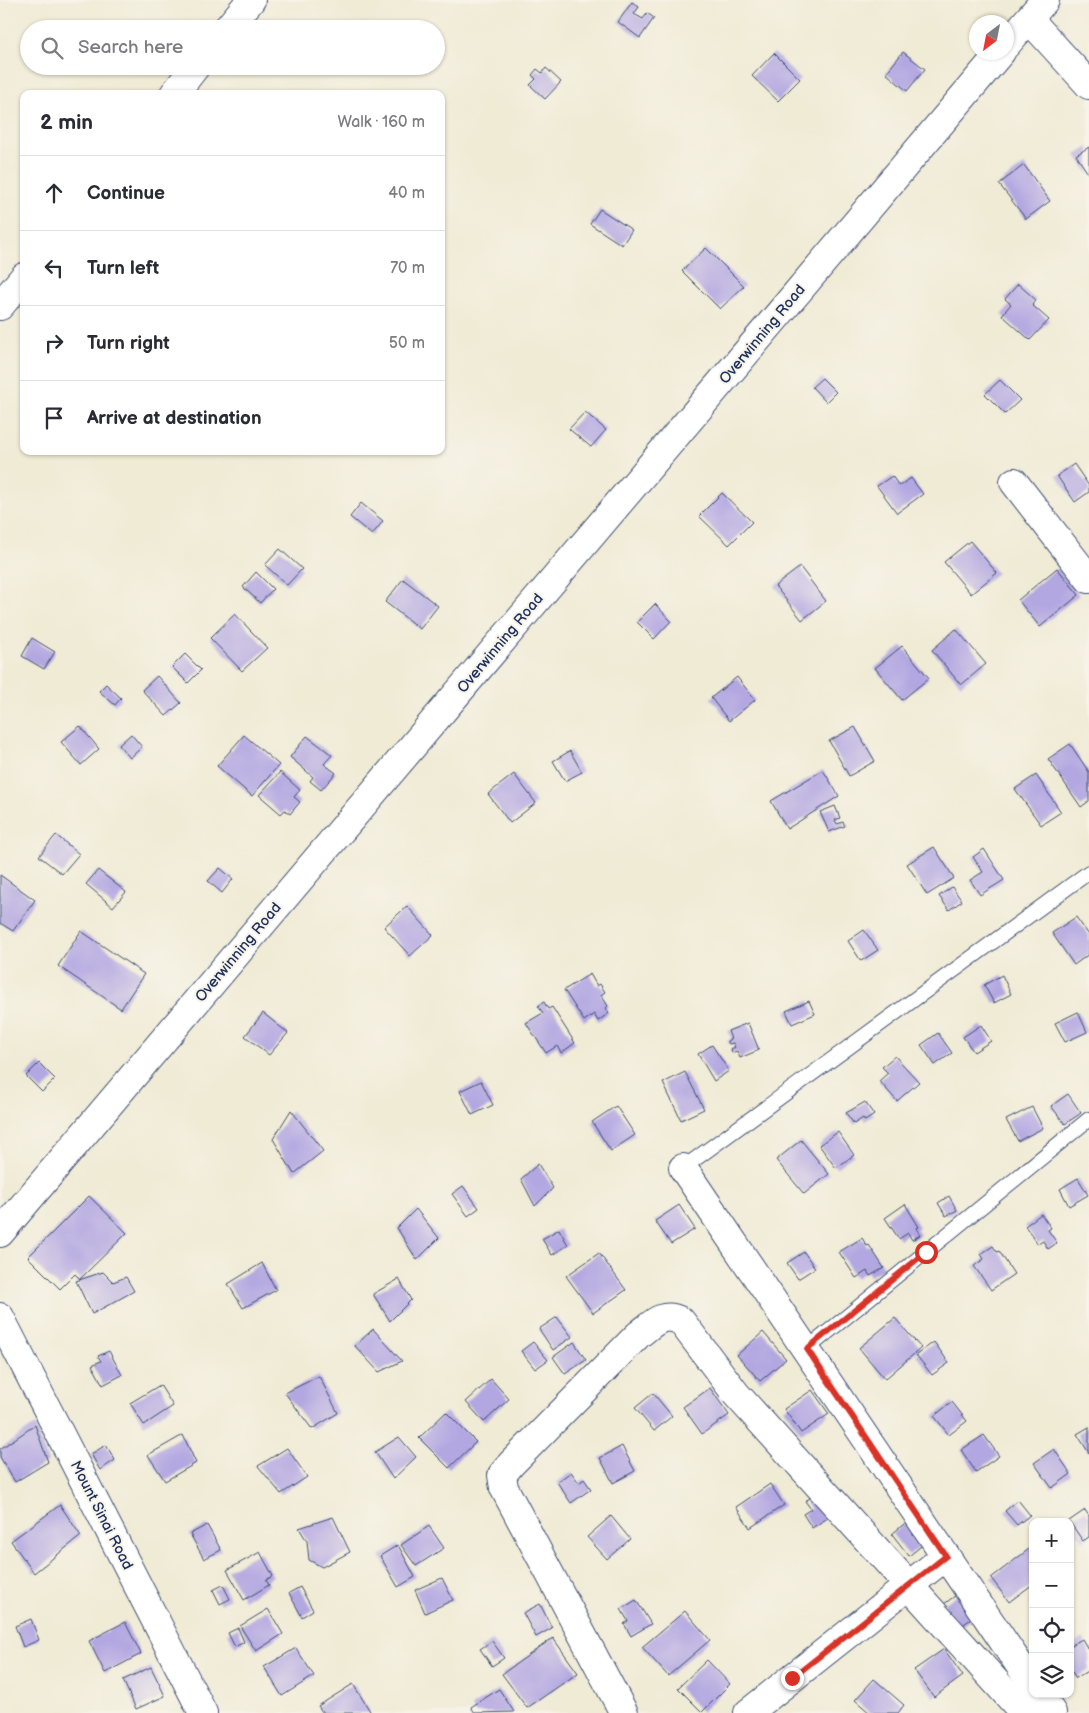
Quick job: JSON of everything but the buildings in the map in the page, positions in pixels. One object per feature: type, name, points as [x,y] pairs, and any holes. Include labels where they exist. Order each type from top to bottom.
[{"type":"street","points":[[234,20],[251,0]]},
{"type":"street","points":[[1014,36],[1037,10],[1089,85]]},
{"type":"street","name":"Overwinning Road","points":[[0,1233],[993,60]]},
{"type":"street","points":[[177,90],[189,75]]},
{"type":"street","points":[[0,306],[20,282]]},
{"type":"street","points":[[1014,482],[1089,579]]},
{"type":"street","points":[[683,1168],[1029,1679]]},
{"type":"street","points":[[624,1713],[504,1488],[502,1475],[638,1335],[661,1318],[672,1316],[681,1321],[736,1394],[1024,1713]]},
{"type":"street","name":"Mount Sinai Road","points":[[0,1317],[203,1713]]},
{"type":"street","points":[[748,1713],[946,1556]]},
{"type":"street","points":[[1042,1698],[1052,1713]]},
{"type":"lane","points":[[683,1168],[1089,872]]},
{"type":"lane","points":[[807,1349],[1089,1118]]},
{"type":"route","points":[[792,1678],[946,1556],[807,1349],[926,1252]]}]
